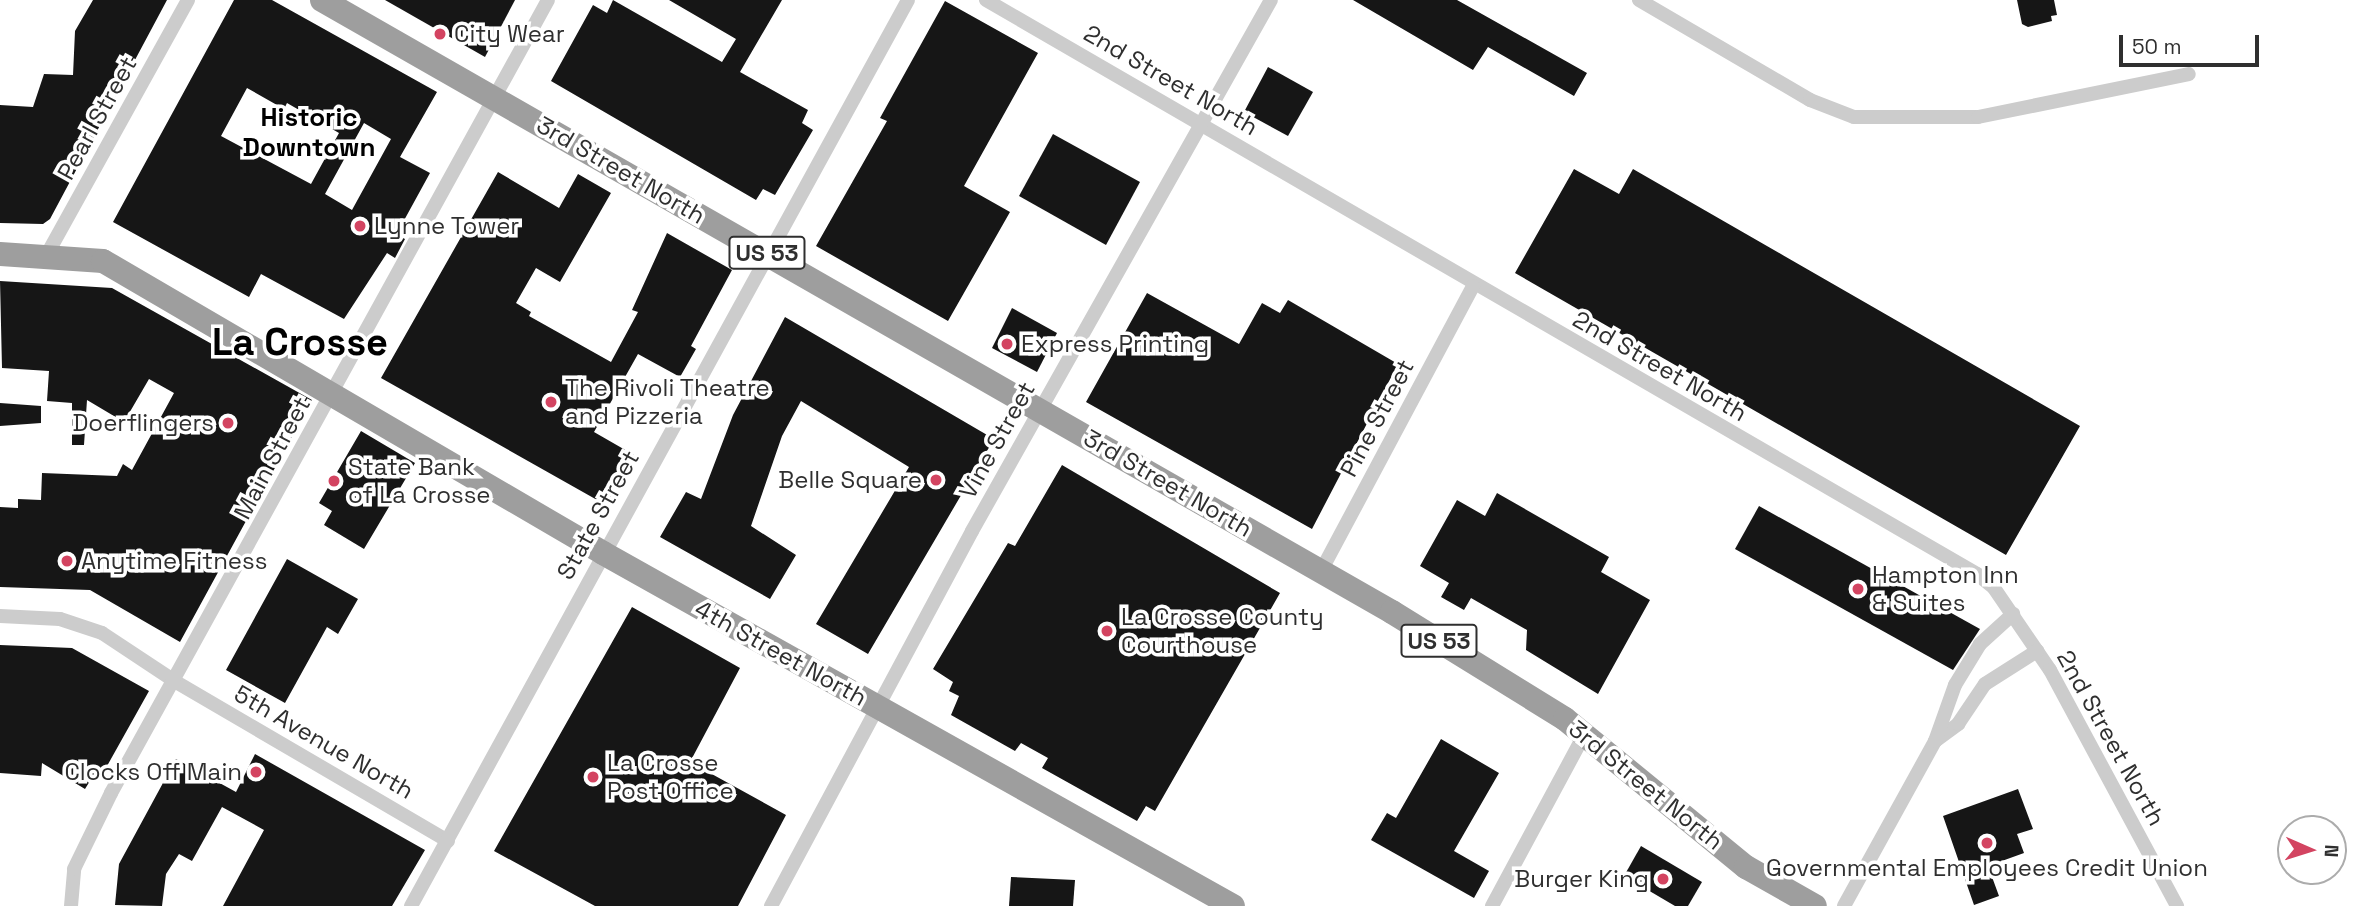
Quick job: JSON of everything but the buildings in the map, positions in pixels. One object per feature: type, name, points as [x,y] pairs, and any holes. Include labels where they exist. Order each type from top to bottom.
[{"type":"highway","name":"US 53","points":[[322,0],[494,98]]},
{"type":"highway","name":"3rd Street North","points":[[494,98],[1321,572],[1585,733],[1746,867],[1815,906]]},
{"type":"highway","name":"4th Street North","points":[[0,254],[103,261],[603,553],[1233,906]]},
{"type":"street","name":"Pearl Street","points":[[45,258],[188,0]]},
{"type":"street","name":"Main Street","points":[[71,906],[79,857],[548,0]]},
{"type":"street","name":"State Street","points":[[411,906],[908,0]]},
{"type":"street","name":"2nd Street North","points":[[986,0],[1201,123],[1473,286],[1977,574],[2013,614],[2037,651],[2177,906]]},
{"type":"street","name":"Vine Street","points":[[771,906],[1040,409],[1271,0]]},
{"type":"street","points":[[1639,0],[1810,100],[1854,117],[1978,117],[2189,74]]},
{"type":"street","name":"Pine Street","points":[[1321,572],[1473,286]]},
{"type":"street","points":[[1844,906],[1935,741],[1945,705],[1980,644],[2013,614]]},
{"type":"street","name":"5th Avenue North","points":[[0,616],[76,622],[102,633],[176,682],[448,841]]},
{"type":"street","points":[[1935,741],[1958,724],[1985,684],[2037,651]]},
{"type":"street","points":[[1492,906],[1585,733]]},
{"type":"place","name":"City Wear","points":[[440,34]]},
{"type":"place","name":"Lynne Tower","points":[[360,226]]},
{"type":"place","name":"Express Printing","points":[[1007,344]]},
{"type":"place","name":"The Rivoli Theatre and Pizzeria","points":[[551,402]]},
{"type":"place","name":"Doerflingers","points":[[228,423]]},
{"type":"place","name":"Belle Square","points":[[936,480]]},
{"type":"place","name":"State Bank of La Crosse","points":[[334,481]]},
{"type":"place","name":"Anytime Fitness","points":[[67,561]]},
{"type":"place","name":"Hampton Inn & Suites","points":[[1858,589]]},
{"type":"place","name":"La Crosse County Courthouse","points":[[1107,631]]},
{"type":"place","name":"Clocks Off Main","points":[[256,772]]},
{"type":"place","name":"La Crosse Post Office","points":[[593,777]]},
{"type":"place","name":"Governmental Employees Credit Union","points":[[1987,843]]},
{"type":"place","name":"Burger King","points":[[1663,879]]},
{"type":"district","name":"Historic Downtown","points":[[309,133]]},
{"type":"district","name":"La Crosse","points":[[300,343]]}]
